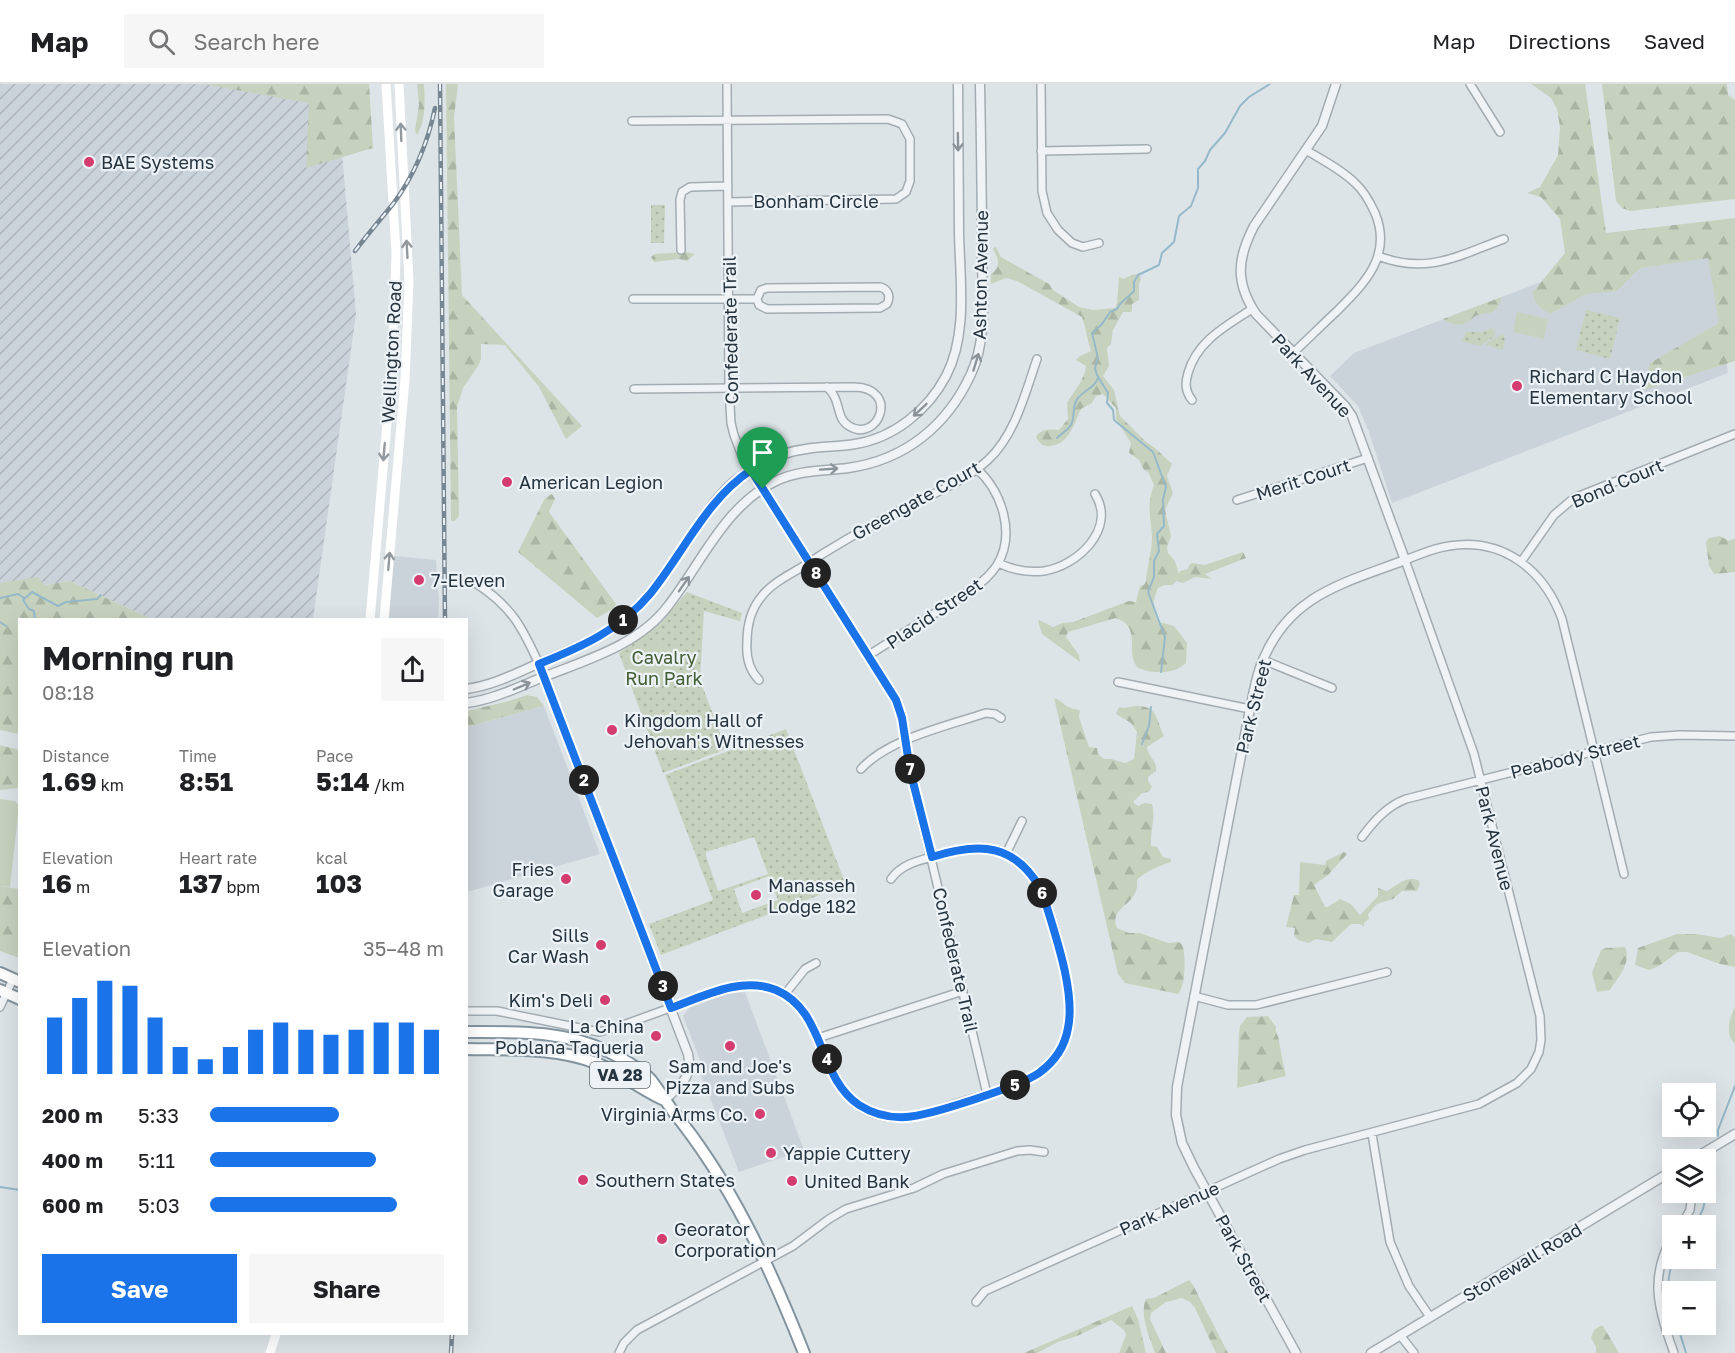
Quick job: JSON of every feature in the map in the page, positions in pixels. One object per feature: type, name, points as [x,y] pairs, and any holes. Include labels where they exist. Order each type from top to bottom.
[{"type":"highway","points":[[0,974],[16,981]]},
{"type":"highway","points":[[3,992],[18,998]]},
{"type":"highway","name":"VA 28","points":[[470,1032],[537,1032],[558,1035],[598,1047],[650,1079],[705,1152],[765,1261],[804,1353]]},
{"type":"highway","name":"VA 28","points":[[470,1049],[535,1050],[573,1055],[608,1068],[665,1100]]},
{"type":"main road","name":"Wellington Road","points":[[370,618],[392,364],[395,270],[387,84]]},
{"type":"main road","name":"Wellington Road","points":[[384,618],[405,379],[409,282],[399,84]]},
{"type":"main road","points":[[270,1353],[276,1335]]},
{"type":"street","name":"Confederate Trail","points":[[727,84],[729,388],[734,435],[751,470],[896,700],[902,718],[910,770],[987,1094]]},
{"type":"street","name":"Ashton Avenue","points":[[468,689],[485,685],[594,640],[628,616],[650,594],[717,498],[738,478],[775,457],[790,452],[806,448],[856,444],[877,439],[906,422],[926,404],[946,376],[956,350],[960,323],[958,84]]},
{"type":"street","name":"Ashton Avenue","points":[[468,702],[508,692],[621,645],[657,619],[731,517],[750,498],[776,482],[798,473],[867,465],[897,453],[935,428],[953,407],[963,392],[978,358],[982,324],[980,84]]},
{"type":"street","points":[[1041,84],[1042,191],[1047,213],[1052,222],[1072,243],[1083,247],[1099,243]]},
{"type":"street","name":"Park Avenue","points":[[976,1302],[985,1291],[1249,1171],[1301,1151],[1479,1104],[1517,1083],[1531,1069],[1539,1052],[1542,1029],[1540,1016],[1474,754],[1352,416],[1252,309],[1241,281],[1242,253],[1254,226],[1322,126],[1336,84]]},
{"type":"street","points":[[1470,84],[1500,132]]},
{"type":"street","name":"Bonham Circle","points":[[632,122],[894,120],[902,124],[908,133],[910,176],[906,192],[896,199],[728,202]]},
{"type":"street","points":[[1041,151],[1147,149]]},
{"type":"street","points":[[1293,353],[1362,286],[1378,256],[1381,238],[1377,217],[1366,196],[1344,174],[1306,150]]},
{"type":"street","points":[[681,250],[680,197],[682,192],[690,187],[728,186]]},
{"type":"street","points":[[1378,256],[1403,264],[1435,264],[1504,239]]},
{"type":"street","points":[[880,287],[887,291],[889,297],[886,304],[880,308],[767,309],[762,307],[757,299],[761,290],[767,288],[880,287]]},
{"type":"street","points":[[633,299],[757,299]]},
{"type":"street","points":[[1191,400],[1187,392],[1187,380],[1197,353],[1212,336],[1252,309]]},
{"type":"street","name":"Greengate Court","points":[[759,680],[752,671],[748,657],[747,630],[756,604],[770,588],[809,562],[869,526],[977,469],[998,449],[1012,426],[1037,359]]},
{"type":"street","points":[[634,389],[827,387],[860,387],[870,389],[879,400],[881,411],[879,418],[869,428],[856,429],[849,426],[840,416],[836,398],[827,387]]},
{"type":"street","name":"Bond Court","points":[[1521,562],[1554,514],[1574,498],[1735,434]]},
{"type":"street","name":"Merit Court","points":[[1238,500],[1368,458]]},
{"type":"street","name":"Placid Street","points":[[869,655],[973,589],[998,563],[1005,538],[1002,506],[990,483],[977,469]]},
{"type":"street","points":[[998,563],[1013,569],[1032,571],[1052,569],[1072,560],[1089,546],[1099,526],[1101,506],[1095,494]]},
{"type":"street","name":"Park Street","points":[[1296,1353],[1182,1143],[1176,1115],[1177,1086],[1250,709],[1263,660],[1280,629],[1309,601],[1328,590],[1436,549],[1462,544],[1486,547],[1499,550],[1521,562],[1539,577],[1558,609],[1624,874]]},
{"type":"street","points":[[477,584],[499,599],[509,610],[539,664],[688,1054],[690,1068],[685,1079],[665,1100]]},
{"type":"street","points":[[1263,660],[1332,688]]},
{"type":"street","points":[[1118,682],[1250,709]]},
{"type":"street","points":[[861,769],[878,753],[906,740],[986,713],[995,714],[1001,718]]},
{"type":"street","name":"Peabody Street","points":[[1362,837],[1381,815],[1398,802],[1664,735],[1735,736]]},
{"type":"street","points":[[1006,854],[1022,821]]},
{"type":"street","points":[[468,1011],[497,1011],[599,1032],[739,985],[764,987],[784,994],[798,1005],[807,1017],[832,1072],[844,1091],[860,1106],[879,1115],[917,1116],[1030,1079],[1050,1063],[1065,1040],[1070,1017],[1069,994],[1042,891],[1029,872],[1006,854],[971,847],[908,864],[895,873],[891,879]]},
{"type":"street","points":[[784,994],[805,969],[816,963]]},
{"type":"street","points":[[1194,996],[1228,1005],[1256,1005],[1387,972]]},
{"type":"street","points":[[0,1007],[3,992],[16,981]]},
{"type":"street","points":[[818,1038],[963,991]]},
{"type":"street","points":[[1372,1134],[1390,1242],[1409,1286],[1430,1317]]},
{"type":"street","points":[[1711,1149],[1734,1136]]},
{"type":"street","points":[[619,1353],[624,1343],[638,1330],[803,1240],[829,1219],[846,1209],[914,1188],[943,1174],[1017,1150],[1044,1152]]},
{"type":"street","name":"Stonewall Road","points":[[1371,1353],[1662,1177]]},
{"type":"street","points":[[1662,1263],[1658,1294],[1663,1320],[1674,1353]]},
{"type":"street","points":[[1400,1335],[1414,1353]]},
{"type":"shaded area","points":[[0,84],[336,84],[356,314],[313,618],[149,618],[70,581],[0,592]]},
{"type":"shaded area","name":"Richard C Haydon Elementary School","points":[[1711,252],[1728,373],[1392,503],[1358,406],[1330,376],[1354,353],[1586,265]]},
{"type":"shaded area","points":[[394,556],[436,560],[438,618],[389,618]]},
{"type":"shaded area","points":[[544,706],[600,854],[468,892],[468,727]]},
{"type":"shaded area","points":[[745,992],[804,1150],[739,1172],[701,1075],[705,1073],[683,1016],[689,1008],[728,994]]},
{"type":"green space","points":[[203,84],[369,84],[373,148],[306,168],[309,103]]},
{"type":"green space","points":[[417,84],[424,84],[425,103],[422,123],[417,135],[415,130],[419,105]]},
{"type":"green space","points":[[446,84],[458,84],[454,117],[462,295],[582,426],[566,439],[539,387],[505,345],[481,344],[481,359],[463,388],[457,407],[459,516],[455,521],[451,521]]},
{"type":"green space","points":[[1531,84],[1585,84],[1606,233],[1735,218],[1735,361],[1641,391],[1650,363],[1719,323],[1708,258],[1640,268],[1617,291],[1586,294],[1550,314],[1536,303],[1533,292],[1565,253],[1560,219],[1541,197],[1527,193],[1540,187],[1558,155],[1560,127],[1557,109],[1551,98]]},
{"type":"green space","points":[[1602,84],[1727,84],[1728,95],[1735,100],[1735,199],[1630,211],[1622,208],[1616,201]]},
{"type":"green space","points":[[651,205],[665,205],[664,243],[651,243]]},
{"type":"green space","points":[[995,247],[1001,257],[1049,284],[1053,290],[1079,307],[1093,310],[1115,308],[1119,277],[1124,279],[1139,274],[1141,279],[1139,300],[1132,304],[1131,312],[1123,312],[1113,330],[1111,344],[1107,348],[1109,366],[1103,376],[1114,390],[1120,416],[1172,464],[1167,476],[1173,493],[1165,510],[1171,536],[1167,548],[1168,553],[1175,561],[1179,574],[1180,571],[1188,569],[1192,563],[1205,565],[1243,552],[1246,558],[1205,574],[1212,579],[1195,577],[1183,583],[1177,581],[1172,585],[1158,588],[1154,605],[1156,618],[1159,622],[1174,626],[1187,643],[1186,663],[1175,670],[1157,672],[1138,668],[1132,655],[1129,628],[1116,618],[1068,632],[1066,637],[1079,655],[1080,662],[1042,634],[1039,620],[1053,627],[1129,601],[1136,602],[1140,586],[1146,581],[1152,537],[1150,505],[1154,485],[1139,460],[1129,453],[1131,443],[1116,419],[1116,408],[1103,394],[1096,396],[1092,403],[1081,409],[1063,441],[1048,446],[1037,439],[1040,432],[1059,430],[1068,419],[1067,403],[1081,381],[1086,366],[1076,360],[1091,351],[1082,317],[1017,281],[1006,278],[991,284],[991,274],[998,265],[993,249]]},
{"type":"green space","points":[[687,252],[695,254],[687,261],[679,259],[654,262],[651,257],[655,254]]},
{"type":"green space","points":[[1502,297],[1498,308],[1475,316],[1463,324],[1443,319]]},
{"type":"green space","points":[[1586,310],[1620,318],[1610,359],[1576,350]]},
{"type":"green space","points":[[1517,312],[1548,319],[1544,339],[1513,332]]},
{"type":"green space","points":[[1492,328],[1495,336],[1480,346],[1462,341],[1466,332],[1482,332]]},
{"type":"green space","points":[[1502,334],[1505,338],[1503,350],[1486,345],[1487,343]]},
{"type":"green space","points":[[552,494],[555,499],[549,512],[616,604],[614,608],[597,618],[518,552],[545,498]]},
{"type":"green space","points":[[1720,536],[1729,541],[1735,538],[1735,572],[1714,574],[1709,566],[1706,542],[1709,538]]},
{"type":"green space","points":[[38,577],[45,585],[70,581],[149,618],[18,618],[18,734],[0,730],[0,583]]},
{"type":"green space","name":"Cavalry Run Park","points":[[687,592],[742,613],[740,621],[704,611],[700,680],[726,749],[663,773],[619,653],[660,623]]},
{"type":"green space","points":[[662,642],[675,676],[637,690],[624,657]]},
{"type":"green space","points":[[527,695],[537,697],[544,706],[468,727],[468,711]]},
{"type":"green space","points":[[1054,698],[1071,708],[1080,710],[1079,717],[1089,747],[1097,748],[1098,754],[1104,759],[1125,763],[1134,759],[1137,732],[1131,723],[1116,714],[1119,707],[1145,707],[1153,712],[1158,720],[1164,736],[1147,747],[1156,767],[1156,771],[1148,777],[1152,787],[1149,792],[1142,793],[1133,802],[1138,806],[1145,803],[1152,804],[1151,846],[1157,847],[1163,857],[1171,859],[1171,862],[1148,872],[1137,880],[1134,895],[1120,910],[1115,921],[1117,928],[1129,933],[1140,933],[1168,943],[1182,944],[1183,984],[1178,994],[1125,983],[1118,974]]},
{"type":"green space","points":[[673,724],[685,754],[669,760],[658,730]]},
{"type":"green space","points":[[786,729],[846,885],[661,955],[649,924],[713,900],[665,775]],"holes":[[[754,837],[768,874],[718,891],[706,852]],[[769,876],[778,900],[742,913],[734,889]]]},
{"type":"green space","points":[[0,745],[18,750],[18,788],[0,790]]},
{"type":"green space","points":[[0,799],[15,801],[18,805],[18,815],[10,887],[0,886]]},
{"type":"green space","points":[[1344,852],[1347,854],[1328,875],[1314,885],[1325,907],[1340,899],[1351,904],[1360,915],[1378,896],[1378,888],[1387,891],[1402,882],[1413,879],[1418,880],[1420,884],[1417,891],[1402,891],[1393,899],[1377,904],[1368,914],[1369,919],[1364,923],[1364,927],[1360,924],[1351,924],[1332,942],[1316,939],[1308,943],[1298,940],[1294,935],[1295,928],[1286,927],[1294,895],[1299,895],[1300,862],[1325,865],[1326,861]]},
{"type":"green space","points":[[0,886],[18,889],[18,958],[0,951]]},
{"type":"green space","points":[[1677,934],[1721,938],[1731,934],[1735,938],[1735,967],[1687,952],[1678,952],[1659,966],[1649,970],[1635,965],[1638,948]]},
{"type":"green space","points":[[1625,947],[1627,959],[1620,975],[1610,990],[1597,992],[1592,973],[1601,950]]},
{"type":"green space","points":[[1735,1006],[1735,1044],[1729,1031]]},
{"type":"green space","points":[[1268,1016],[1276,1027],[1286,1076],[1237,1088],[1240,1026],[1247,1017]]},
{"type":"green space","points":[[1189,1280],[1228,1353],[1216,1353],[1195,1308],[1182,1298],[1166,1302],[1151,1313],[1150,1319],[1166,1353],[1155,1353],[1144,1319],[1146,1299],[1154,1298]]},
{"type":"green space","points":[[1132,1306],[1138,1319],[1146,1353],[1119,1353],[1126,1335],[1124,1330],[1111,1320],[1037,1353],[1024,1353]]},
{"type":"green space","points":[[1603,1326],[1619,1353],[1596,1353],[1596,1347],[1591,1338],[1594,1330]]},
{"type":"waterway","points":[[1161,672],[1165,637],[1148,592],[1154,577],[1154,561],[1159,551],[1157,534],[1164,526],[1163,499],[1166,487],[1153,452],[1114,420],[1113,410],[1107,403],[1108,393],[1095,368],[1098,358],[1092,333],[1110,312],[1117,309],[1134,291],[1134,282],[1138,275],[1159,265],[1162,253],[1174,242],[1179,216],[1191,206],[1198,188],[1198,169],[1210,150],[1225,133],[1240,106],[1249,97],[1270,84]]},
{"type":"waterway","points":[[1057,438],[1071,425],[1078,398],[1098,378]]},
{"type":"waterway","points":[[35,618],[34,611],[29,609],[23,600],[32,592],[58,606],[66,602],[97,599],[101,595]]},
{"type":"waterway","points":[[0,598],[18,594],[24,598]]},
{"type":"waterway","points":[[0,622],[6,626]]},
{"type":"waterway","points":[[1142,744],[1149,726],[1151,707]]},
{"type":"waterway","points":[[1718,1136],[1718,1130],[1735,1086]]},
{"type":"waterway","points":[[0,1187],[18,1190]]},
{"type":"waterway","points":[[1700,1215],[1704,1203]]},
{"type":"waterway","points":[[1669,1281],[1671,1269]]},
{"type":"waterway","points":[[1680,1335],[1686,1353]]},
{"type":"railway","points":[[440,84],[445,618]]},
{"type":"railway","points":[[355,251],[393,204],[414,170],[435,108]]},
{"type":"railway","points":[[451,1353],[452,1335]]},
{"type":"place","name":"BAE Systems","points":[[89,162]]},
{"type":"place","name":"Richard C Haydon Elementary School","points":[[1517,386]]},
{"type":"place","name":"American Legion","points":[[507,482]]},
{"type":"place","name":"7-Eleven","points":[[419,580]]},
{"type":"place","name":"Kingdom Hall of Jehovah's Witnesses","points":[[612,730]]},
{"type":"place","name":"Fries Garage","points":[[566,879]]},
{"type":"place","name":"Manasseh Lodge 182","points":[[756,895]]},
{"type":"place","name":"Sills Car Wash","points":[[601,945]]},
{"type":"place","name":"Kim's Deli","points":[[605,1000]]},
{"type":"place","name":"La China Poblana Taqueria","points":[[656,1036]]},
{"type":"place","name":"Sam and Joe's Pizza and Subs","points":[[730,1046]]},
{"type":"place","name":"Virginia Arms Co.","points":[[760,1114]]},
{"type":"place","name":"Yappie Cuttery","points":[[771,1153]]},
{"type":"place","name":"Southern States","points":[[583,1180]]},
{"type":"place","name":"United Bank","points":[[792,1181]]},
{"type":"place","name":"Georator Corporation","points":[[662,1239]]},
{"type":"route","points":[[751,470],[763,489],[896,700],[905,732],[910,770],[932,857],[971,847],[994,849],[1021,864],[1042,891],[1069,994],[1070,1017],[1065,1040],[1055,1058],[1030,1079],[917,1116],[879,1115],[860,1106],[844,1091],[832,1072],[815,1029],[798,1005],[784,994],[764,987],[739,985],[671,1008],[539,664],[594,640],[628,616],[650,594],[717,498],[738,478],[751,470]]}]
